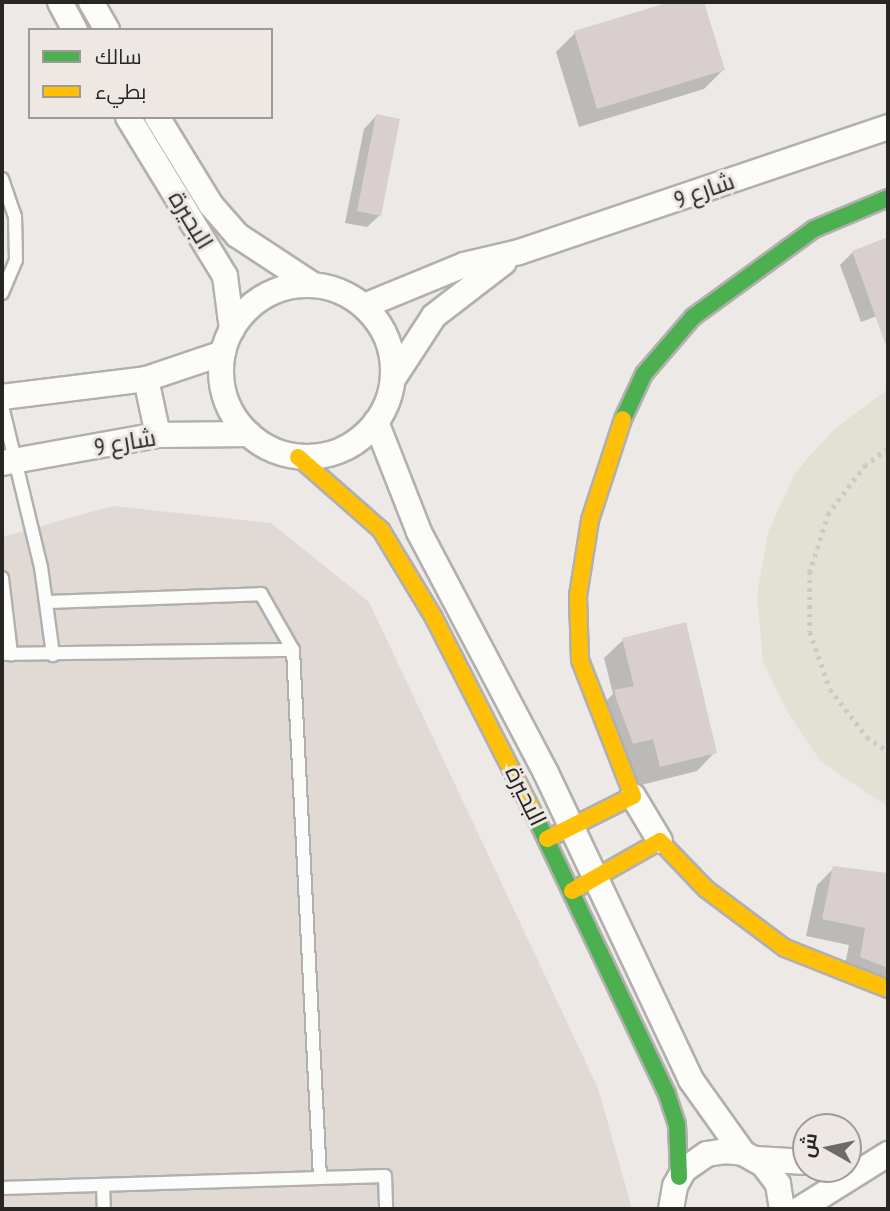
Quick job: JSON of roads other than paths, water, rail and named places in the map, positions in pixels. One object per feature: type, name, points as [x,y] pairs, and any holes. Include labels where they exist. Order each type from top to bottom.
[{"type":"street","points":[[60,2],[74,28]]},
{"type":"street","points":[[91,2],[106,28]]},
{"type":"street","name":"البحيرة","points":[[129,119],[225,276],[228,341]]},
{"type":"street","name":"البحيرة","points":[[159,119],[211,205],[237,235],[313,285]]},
{"type":"street","name":"شارع 9","points":[[364,306],[464,265],[519,251],[888,127]]},
{"type":"street","points":[[153,158],[175,146]]},
{"type":"street","points":[[888,198],[814,229],[693,317],[644,374],[612,441],[590,520],[578,596],[580,660],[633,796],[660,841],[706,889],[785,948],[888,989]]},
{"type":"street","name":"شارع 9","points":[[393,379],[420,335],[451,298],[519,251]]},
{"type":"street","points":[[2,397],[146,379],[228,341],[266,295],[313,285],[340,292],[364,306],[387,340],[393,379],[376,422],[358,440],[336,452],[298,457],[272,449],[249,434],[225,397],[228,341]]},
{"type":"street","points":[[146,379],[159,435]]},
{"type":"street","name":"البحيرة","points":[[376,422],[419,532],[571,826],[691,1080],[750,1156],[774,1176],[782,1209]]},
{"type":"street","name":"شارع 9","points":[[9,461],[159,435],[249,434]]},
{"type":"street","name":"البحيرة","points":[[298,457],[363,511],[394,547],[547,839],[667,1094],[677,1124],[679,1177]]},
{"type":"street","points":[[547,839],[633,796]]},
{"type":"street","points":[[572,891],[660,841]]},
{"type":"street","points":[[671,1209],[679,1177],[707,1154],[792,1160]]},
{"type":"street","points":[[862,1158],[881,1156]]},
{"type":"street","points":[[800,1209],[881,1156]]},
{"type":"lane","points":[[2,179],[15,216],[16,260],[2,293]]},
{"type":"lane","points":[[2,406],[9,461],[47,602],[53,655]]},
{"type":"lane","points":[[2,578],[7,654],[293,650]]},
{"type":"lane","points":[[47,602],[261,594],[293,650],[320,1178]]},
{"type":"lane","points":[[2,1188],[385,1176],[386,1209]]},
{"type":"lane","points":[[103,1185],[104,1209]]}]
